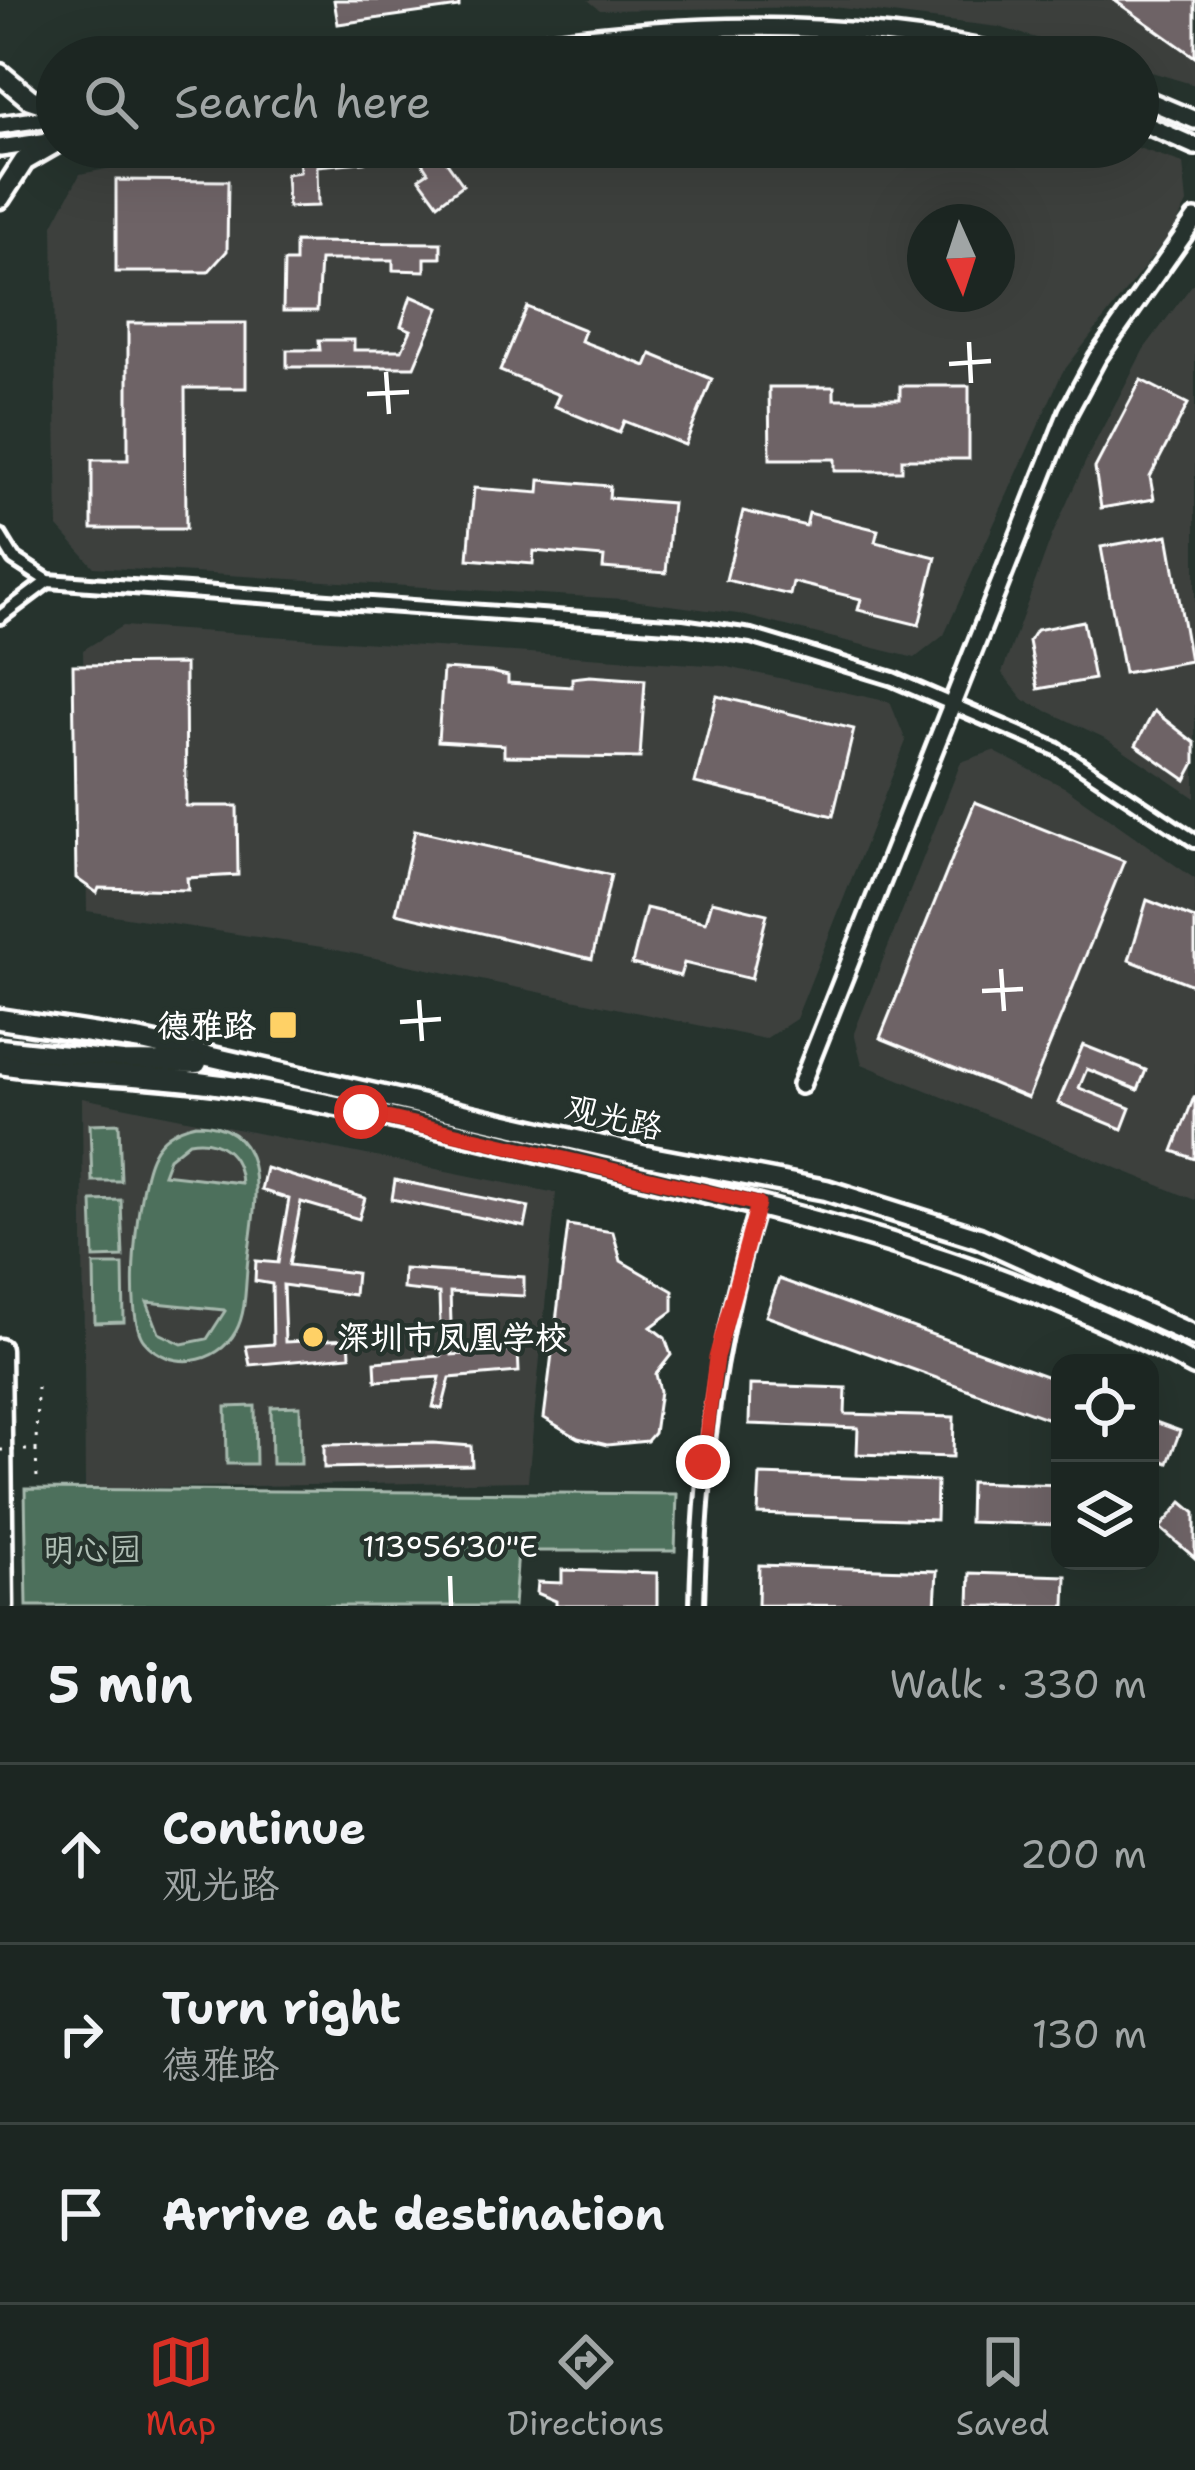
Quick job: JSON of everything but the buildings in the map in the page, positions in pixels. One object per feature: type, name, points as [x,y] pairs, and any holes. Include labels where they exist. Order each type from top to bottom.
[{"type":"main road","points":[[0,74],[36,101]]},
{"type":"main road","points":[[0,199],[24,161],[36,154]]},
{"type":"main road","name":"观光路","points":[[0,1019],[142,1041],[651,1157],[826,1190],[908,1212],[1195,1336]]},
{"type":"main road","points":[[0,1049],[123,1062],[225,1063]]},
{"type":"main road","name":"观光路","points":[[0,1064],[235,1087],[478,1137],[758,1204],[877,1235],[1054,1296],[1195,1366]]},
{"type":"main road","points":[[0,1349],[3,1606]]},
{"type":"street","points":[[576,36],[771,24],[912,36]]},
{"type":"street","points":[[1159,105],[1195,120]]},
{"type":"street","points":[[0,124],[36,120]]},
{"type":"street","points":[[1159,130],[1195,146]]},
{"type":"street","points":[[0,148],[36,144]]},
{"type":"street","points":[[801,1085],[1068,412],[1097,358],[1195,219]]},
{"type":"street","points":[[0,536],[14,559],[48,581],[682,626],[822,653],[956,704],[1074,759],[1195,841]]},
{"type":"street","points":[[0,617],[48,581]]},
{"type":"street","points":[[697,1606],[703,1462],[716,1358],[758,1204]]},
{"type":"path","points":[[37,1385],[37,1479]]},
{"type":"path","points":[[0,1450],[36,1450]]},
{"type":"shaded area","points":[[588,0],[1195,0],[1195,85],[1159,74],[1159,36],[1030,36],[999,27],[833,7],[600,10]]},
{"type":"shaded area","points":[[1159,155],[1183,163],[1187,203],[1174,229],[1062,373],[944,635],[915,658],[738,614],[624,599],[94,567],[58,527],[53,225],[80,174],[112,168],[1159,168]]},
{"type":"shaded area","points":[[1195,281],[1195,798],[1107,739],[1024,700],[1002,673],[1051,538],[1089,454],[1144,349]]},
{"type":"shaded area","points":[[122,626],[723,666],[890,702],[906,741],[796,1019],[765,1039],[322,947],[87,911],[83,650]]},
{"type":"shaded area","points":[[993,751],[1066,788],[1195,879],[1195,1200],[862,1064],[854,1033],[961,762]]},
{"type":"shaded area","name":"深圳市凤凰学校","points":[[82,1098],[556,1193],[528,1481],[85,1489]]},
{"type":"green space","points":[[119,1123],[121,1181],[92,1181],[90,1124]]},
{"type":"green space","points":[[196,1124],[221,1128],[238,1138],[249,1153],[255,1193],[240,1323],[217,1352],[179,1360],[154,1351],[138,1327],[135,1249],[142,1192],[153,1154],[176,1131]],"holes":[[[189,1142],[210,1142],[226,1149],[241,1183],[163,1174],[169,1158]],[[147,1302],[224,1310],[225,1311],[207,1339],[182,1344],[159,1333]]]},
{"type":"green space","points":[[121,1200],[123,1257],[94,1258],[92,1201]]},
{"type":"green space","points":[[94,1265],[123,1265],[124,1322],[95,1323]]},
{"type":"green space","points":[[255,1406],[256,1464],[227,1464],[226,1407]]},
{"type":"green space","points":[[300,1406],[301,1464],[272,1464],[271,1407]]},
{"type":"green space","name":"明心园","points":[[25,1489],[677,1494],[675,1551],[518,1551],[514,1606],[27,1606]]},
{"type":"place","name":"德雅路","points":[[283,1025]]},
{"type":"place","name":"深圳市凤凰学校","points":[[313,1337]]},
{"type":"route","points":[[361,1112],[758,1204],[716,1358],[703,1462]]}]
